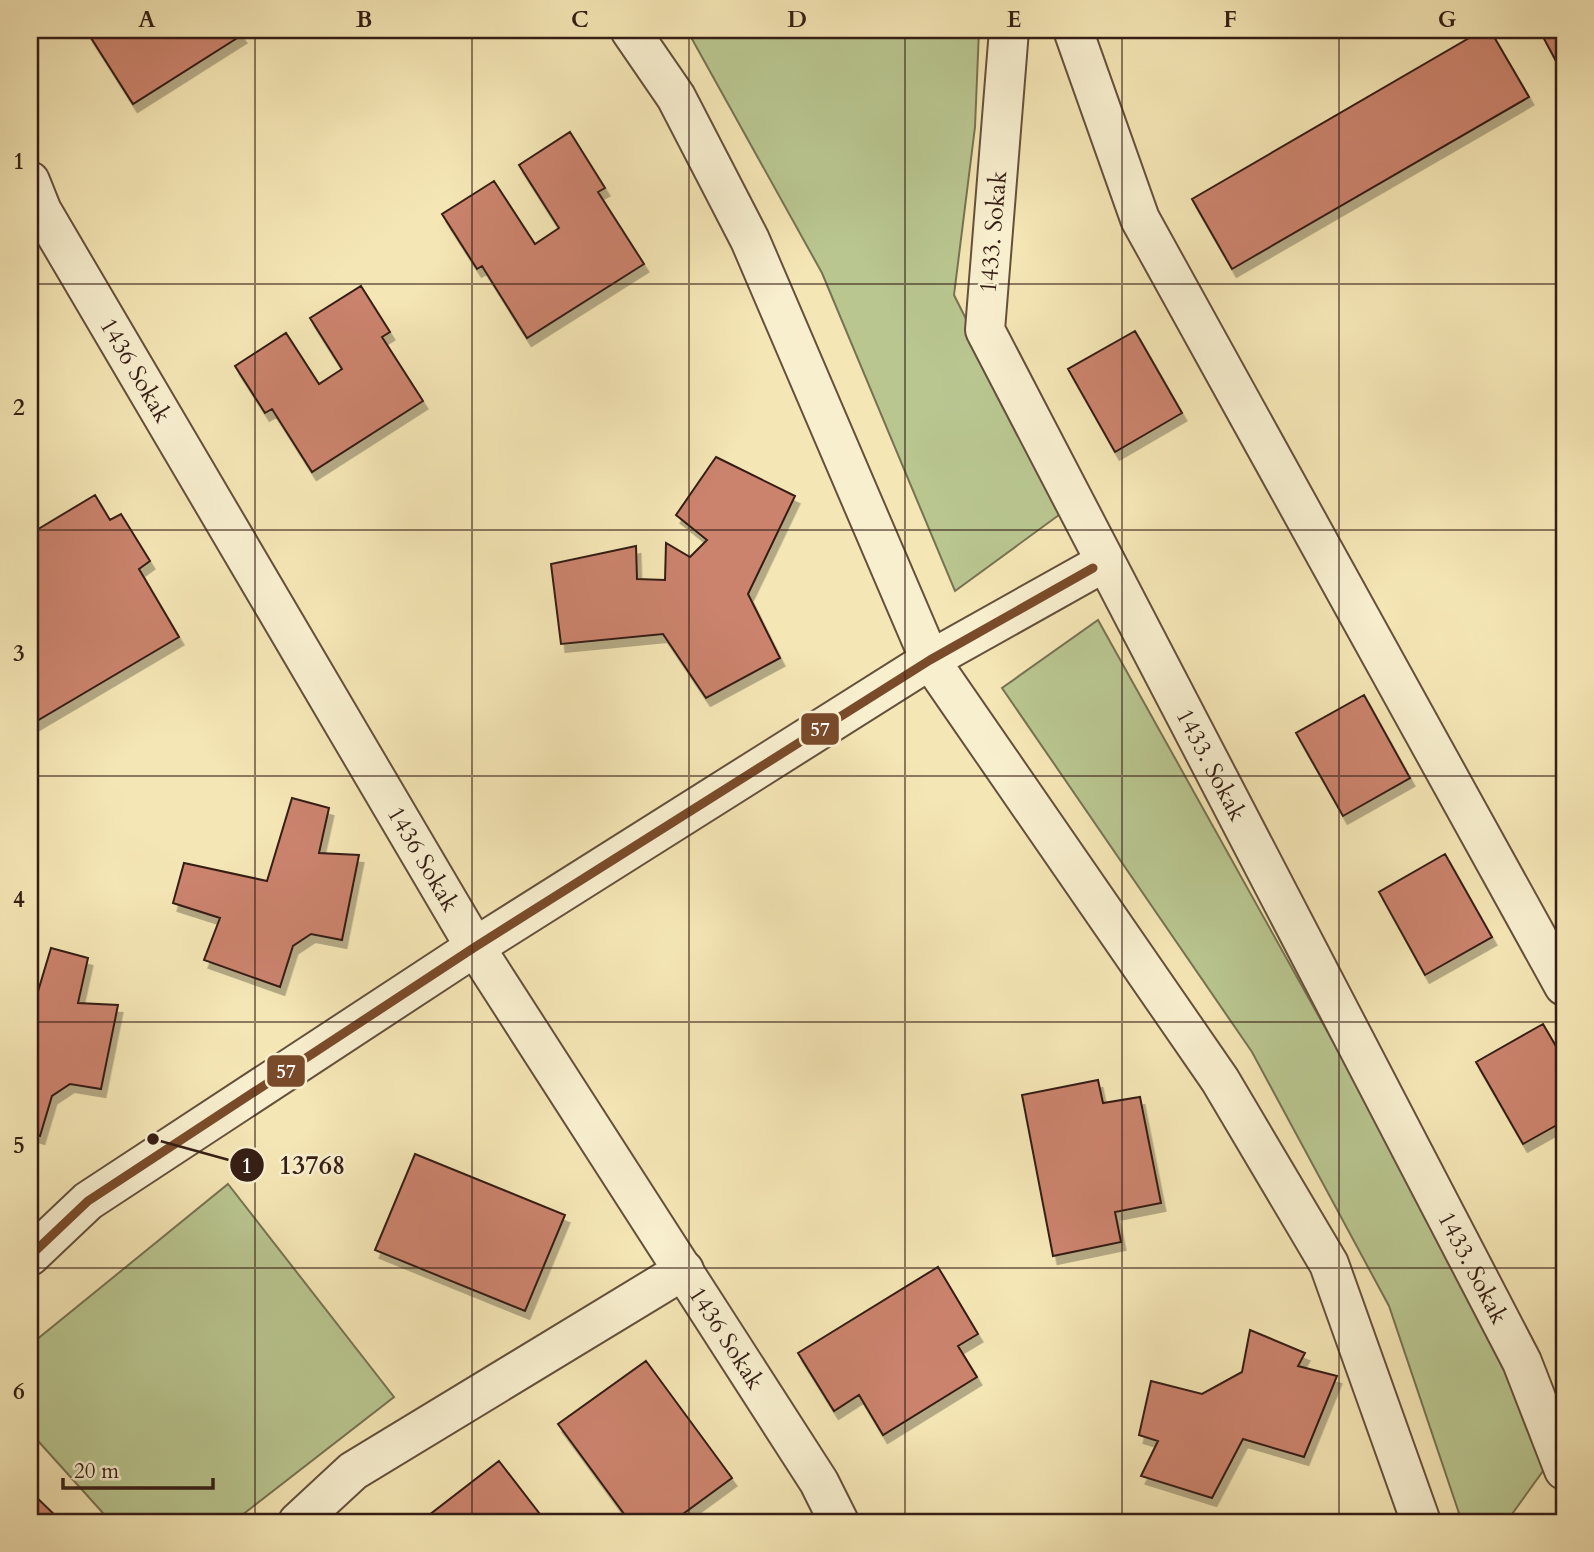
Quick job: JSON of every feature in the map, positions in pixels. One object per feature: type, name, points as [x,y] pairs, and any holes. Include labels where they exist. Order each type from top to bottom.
[{"type":"street","points":[[629,30],[676,97],[750,240],[930,660],[1220,1080],[1329,1264],[1421,1522]]},
{"type":"street","name":"1433. Sokak","points":[[1009,30],[985,330],[1522,1362],[1564,1471]]},
{"type":"street","points":[[1073,30],[1140,219],[1564,986]]},
{"type":"street","name":"1436 Sokak","points":[[34,203],[475,947],[819,1482],[839,1522]]},
{"type":"street","points":[[30,1256],[88,1201],[475,947],[930,660],[1105,562]]},
{"type":"street","points":[[298,1522],[354,1471],[684,1270]]},
{"type":"green space","points":[[687,30],[979,30],[975,127],[954,295],[1063,512],[955,591],[822,273]]},
{"type":"green space","points":[[1098,620],[1532,1399],[1543,1471],[1507,1521],[1462,1522],[1389,1306],[1252,1052],[1002,688]]},
{"type":"green space","points":[[228,1184],[394,1397],[233,1522],[111,1522],[30,1432],[30,1345]]},
{"type":"building","points":[[86,30],[238,30],[242,35],[133,104]]},
{"type":"building","points":[[1483,30],[1490,30],[1529,97],[1232,269],[1192,199]]},
{"type":"building","points":[[1552,30],[1564,30],[1564,76],[1542,35]]},
{"type":"building","points":[[570,132],[605,188],[598,192],[644,264],[527,338],[482,266],[477,269],[442,214],[494,181],[535,244],[559,228],[519,165]]},
{"type":"building","points":[[361,286],[390,332],[382,337],[423,401],[312,472],[272,409],[265,413],[235,366],[286,333],[319,384],[342,369],[310,318]]},
{"type":"building","points":[[1135,331],[1182,413],[1115,452],[1068,369]]},
{"type":"building","points":[[716,457],[795,496],[748,594],[780,658],[706,698],[663,634],[561,644],[551,564],[636,546],[637,579],[665,580],[666,543],[690,557],[707,540],[676,515]]},
{"type":"building","points":[[95,495],[110,520],[121,514],[150,561],[139,569],[179,637],[30,725],[30,534]]},
{"type":"building","points":[[1364,695],[1410,778],[1343,816],[1296,733]]},
{"type":"building","points":[[292,798],[329,808],[319,853],[359,855],[342,940],[311,934],[293,946],[280,987],[204,960],[220,918],[173,903],[184,863],[267,881]]},
{"type":"building","points":[[1445,854],[1492,937],[1425,975],[1379,892]]},
{"type":"building","points":[[51,948],[88,958],[78,1003],[118,1005],[101,1089],[70,1084],[52,1096],[40,1136],[30,1133],[30,1018]]},
{"type":"building","points":[[1543,1024],[1564,1060],[1564,1121],[1523,1144],[1476,1062]]},
{"type":"building","points":[[1098,1080],[1103,1103],[1140,1097],[1161,1203],[1115,1212],[1121,1242],[1053,1256],[1022,1095]]},
{"type":"building","points":[[415,1154],[565,1215],[525,1311],[375,1250]]},
{"type":"building","points":[[938,1267],[978,1334],[958,1346],[977,1377],[883,1435],[859,1395],[834,1411],[798,1353]]},
{"type":"building","points":[[1250,1330],[1305,1353],[1298,1366],[1337,1376],[1304,1457],[1243,1439],[1212,1498],[1141,1476],[1158,1441],[1139,1435],[1151,1381],[1202,1394],[1242,1372]]},
{"type":"building","points":[[646,1361],[732,1478],[672,1522],[630,1522],[558,1424]]},
{"type":"building","points":[[499,1461],[546,1522],[420,1522]]},
{"type":"building","points":[[30,1491],[62,1522],[30,1522]]},
{"type":"transit line","name":"57","points":[[30,1256],[88,1201],[475,947],[930,660],[1093,568]]},
{"type":"place","name":"13768","points":[[153,1139]]}]
